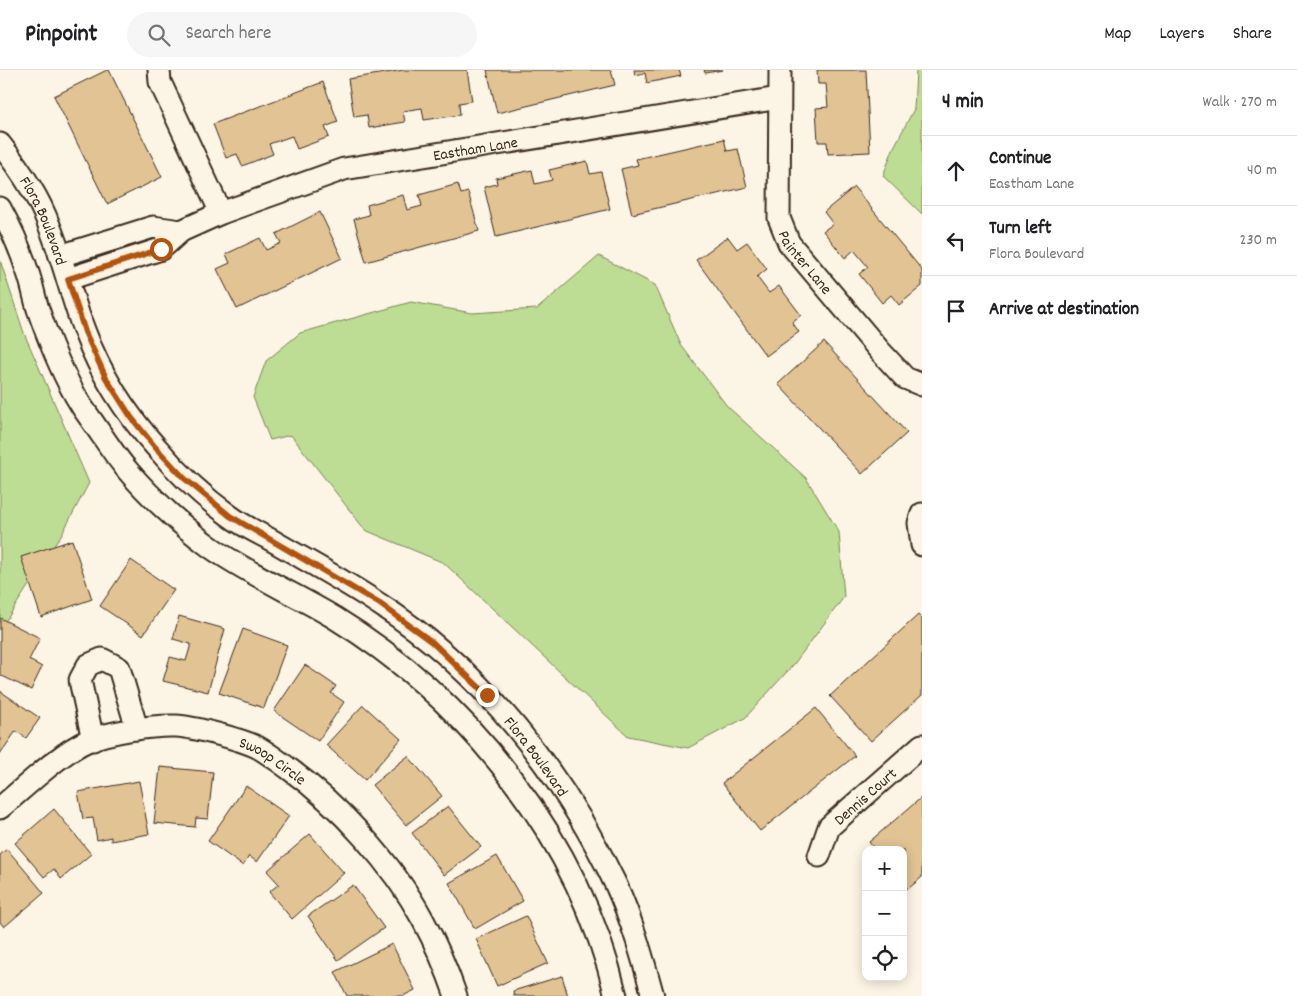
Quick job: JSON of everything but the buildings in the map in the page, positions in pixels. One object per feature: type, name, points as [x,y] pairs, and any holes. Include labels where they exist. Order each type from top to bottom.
[{"type":"street","points":[[159,70],[160,82],[220,212]]},
{"type":"street","name":"Painter Lane","points":[[780,70],[779,218],[789,243],[905,378],[922,385]]},
{"type":"street","name":"Eastham Lane","points":[[68,279],[161,249],[181,230],[220,212],[344,169],[779,98]]},
{"type":"street","name":"Flora Boulevard","points":[[0,144],[14,161],[49,222],[85,332],[106,378],[131,417],[155,447],[184,478],[230,516],[380,604],[432,642],[487,695],[534,749],[569,798],[617,888],[643,958],[653,996]]},
{"type":"street","name":"Flora Boulevard","points":[[0,208],[11,228],[28,272],[37,307],[75,397],[129,472],[160,505],[208,545],[242,567],[335,618],[391,657],[423,683],[455,713],[495,756],[536,815],[559,853],[596,931],[616,996]]},
{"type":"street","points":[[60,256],[154,227],[181,230]]},
{"type":"street","points":[[922,514],[919,523],[922,545]]},
{"type":"street","points":[[93,740],[80,680],[88,665],[102,659],[119,668],[137,729]]},
{"type":"street","name":"Swoop Circle","points":[[0,808],[62,756],[87,741],[137,729],[176,726],[218,735],[257,747],[312,786],[392,871],[422,919],[446,968],[456,996]]},
{"type":"street","name":"Dennis Court","points":[[819,856],[829,827],[922,746]]},
{"type":"green space","points":[[916,70],[922,70],[922,214],[883,176],[893,149],[914,109]]},
{"type":"green space","points":[[599,256],[655,285],[681,345],[727,406],[806,478],[839,532],[844,597],[794,664],[745,718],[688,748],[628,736],[444,563],[365,530],[291,435],[270,440],[253,397],[266,361],[300,333],[411,302],[472,313],[537,309]]},
{"type":"green space","points":[[0,260],[24,333],[89,483],[63,532],[0,630]]},
{"type":"route","points":[[161,249],[68,279],[85,332],[106,378],[131,417],[155,447],[184,478],[230,516],[380,604],[432,642],[487,695]]}]
